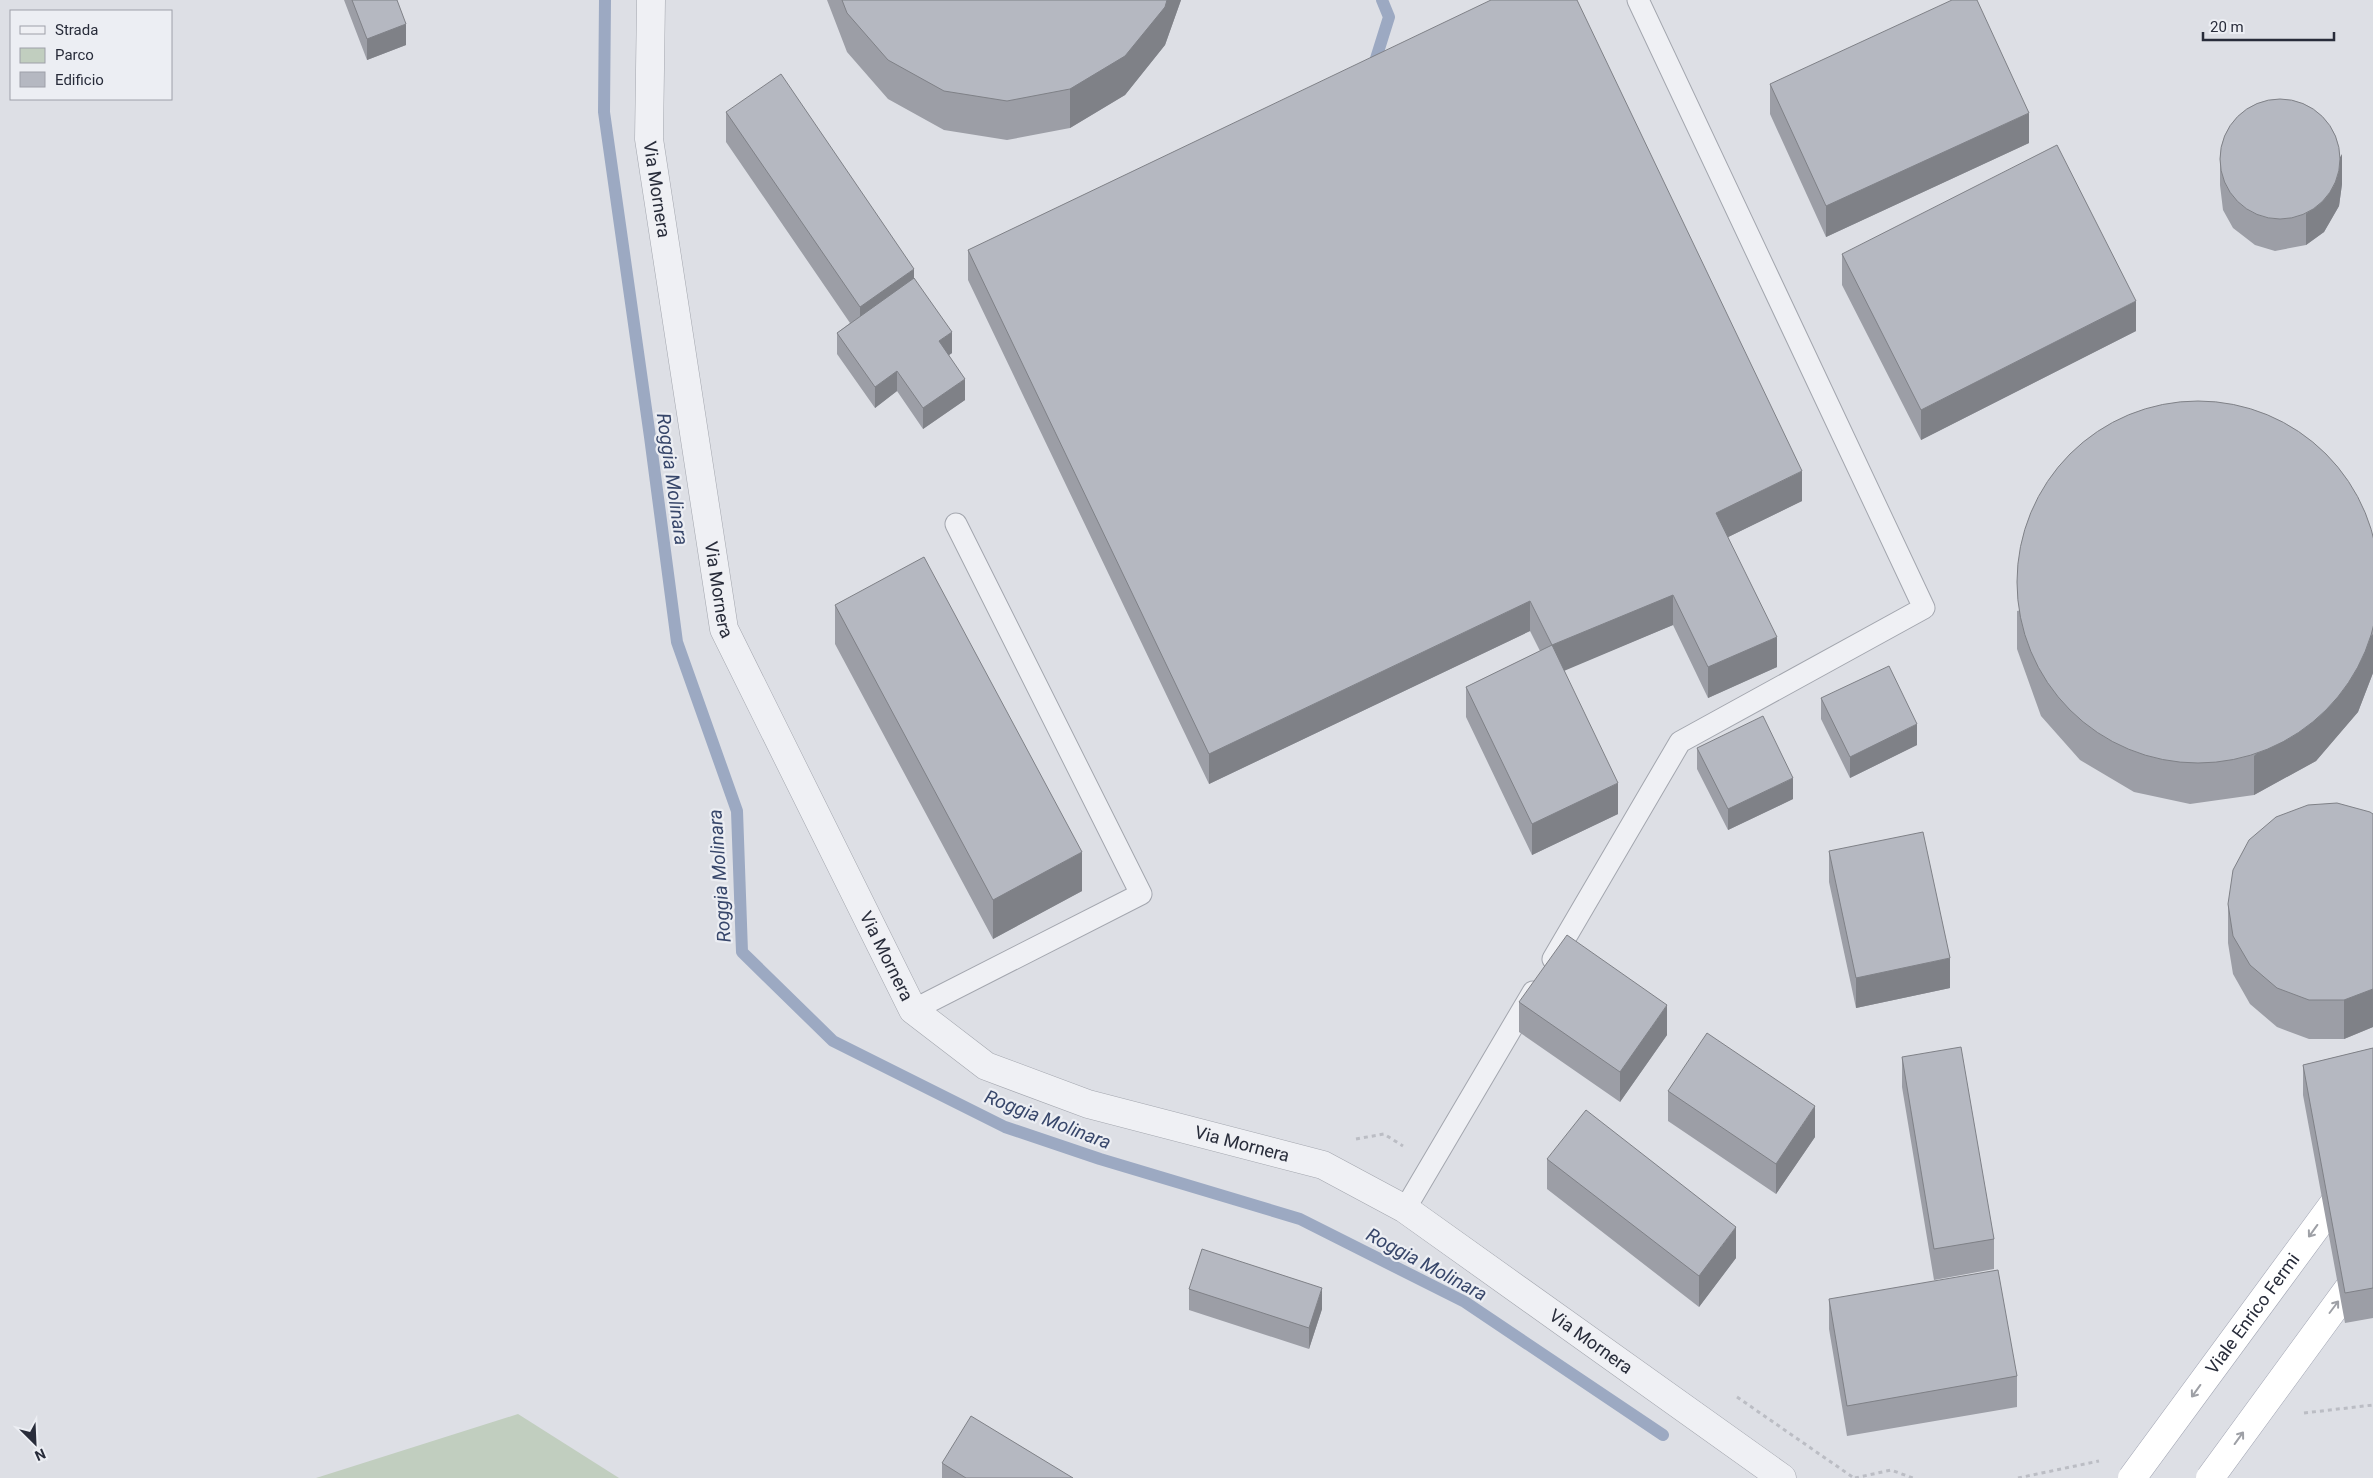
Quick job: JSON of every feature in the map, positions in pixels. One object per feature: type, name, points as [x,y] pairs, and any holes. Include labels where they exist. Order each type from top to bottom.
[{"type":"main road","name":"Viale Enrico Fermi","points":[[2132,1478],[2373,1150]]},
{"type":"main road","points":[[2210,1478],[2373,1255]]},
{"type":"street","name":"Via Mornera","points":[[652,0],[649,139],[724,629],[913,1010],[986,1066],[1088,1104],[1323,1165],[1405,1209],[1782,1478]]},
{"type":"lane","points":[[1405,1209],[1680,742],[1924,608],[1638,0]]},
{"type":"lane","points":[[913,1010],[1141,894],[956,524]]},
{"type":"path","points":[[1855,1478],[1891,1470],[1913,1478]]},
{"type":"green space","points":[[518,1414],[619,1478],[316,1478]]},
{"type":"building","points":[[352,0],[397,0],[406,24],[367,39]]},
{"type":"building","points":[[842,0],[1167,0],[1165,7],[1125,56],[1070,89],[1007,101],[944,91],[888,60],[847,13]]},
{"type":"building","points":[[1491,0],[1577,0],[1802,471],[1716,513],[1777,637],[1708,667],[1673,595],[1552,645],[1530,601],[1209,754],[968,250]]},
{"type":"building","points":[[1952,0],[1977,0],[2029,113],[1826,206],[1770,84]]},
{"type":"building","points":[[781,74],[914,269],[860,307],[726,112]]},
{"type":"building","points":[[2280,99],[2303,103],[2323,116],[2336,136],[2340,159],[2336,182],[2323,202],[2303,215],[2280,219],[2257,215],[2237,202],[2224,182],[2220,159],[2224,136],[2237,116],[2257,103]]},
{"type":"building","points":[[2057,145],[2136,301],[1921,410],[1842,254]]},
{"type":"building","points":[[914,278],[952,332],[939,341],[965,379],[923,408],[897,371],[875,387],[837,333]]},
{"type":"building","points":[[2180,402],[2216,402],[2251,409],[2283,422],[2313,442],[2338,467],[2358,497],[2374,540],[2374,624],[2358,667],[2338,697],[2313,722],[2283,742],[2251,755],[2216,762],[2180,762],[2145,755],[2113,742],[2083,722],[2058,697],[2038,667],[2025,635],[2018,600],[2018,564],[2025,529],[2038,497],[2058,467],[2083,442],[2113,422],[2145,409]]},
{"type":"building","points":[[924,557],[1082,852],[993,900],[835,605]]},
{"type":"building","points":[[1552,645],[1618,783],[1532,824],[1466,687]]},
{"type":"building","points":[[1889,666],[1917,724],[1850,757],[1821,698]]},
{"type":"building","points":[[1763,716],[1793,778],[1728,809],[1697,748]]},
{"type":"building","points":[[2337,803],[2373,814],[2373,989],[2344,1000],[2309,1000],[2277,988],[2250,965],[2233,936],[2228,904],[2233,870],[2249,840],[2276,817],[2308,805]]},
{"type":"building","points":[[1923,832],[1950,958],[1856,978],[1829,851]]},
{"type":"building","points":[[1567,935],[1667,1005],[1620,1072],[1519,1002]]},
{"type":"building","points":[[1707,1033],[1815,1106],[1776,1164],[1668,1091]]},
{"type":"building","points":[[1961,1047],[1994,1239],[1934,1249],[1902,1057]]},
{"type":"building","points":[[2373,1048],[2373,1288],[2345,1293],[2303,1065]]},
{"type":"building","points":[[1586,1110],[1736,1227],[1699,1276],[1547,1159]]},
{"type":"building","points":[[1202,1249],[1322,1288],[1309,1328],[1189,1289]]},
{"type":"building","points":[[1998,1270],[2017,1376],[1847,1406],[1829,1299]]},
{"type":"building","points":[[971,1416],[1073,1478],[966,1478],[942,1463]]},
{"type":"waterway","name":"Roggia Molinara","points":[[605,0],[604,112],[677,642],[737,811],[742,952],[833,1041],[1005,1127],[1100,1159],[1300,1219],[1465,1302],[1663,1435]]},
{"type":"waterway","points":[[1373,68],[1389,17],[1382,0]]}]
